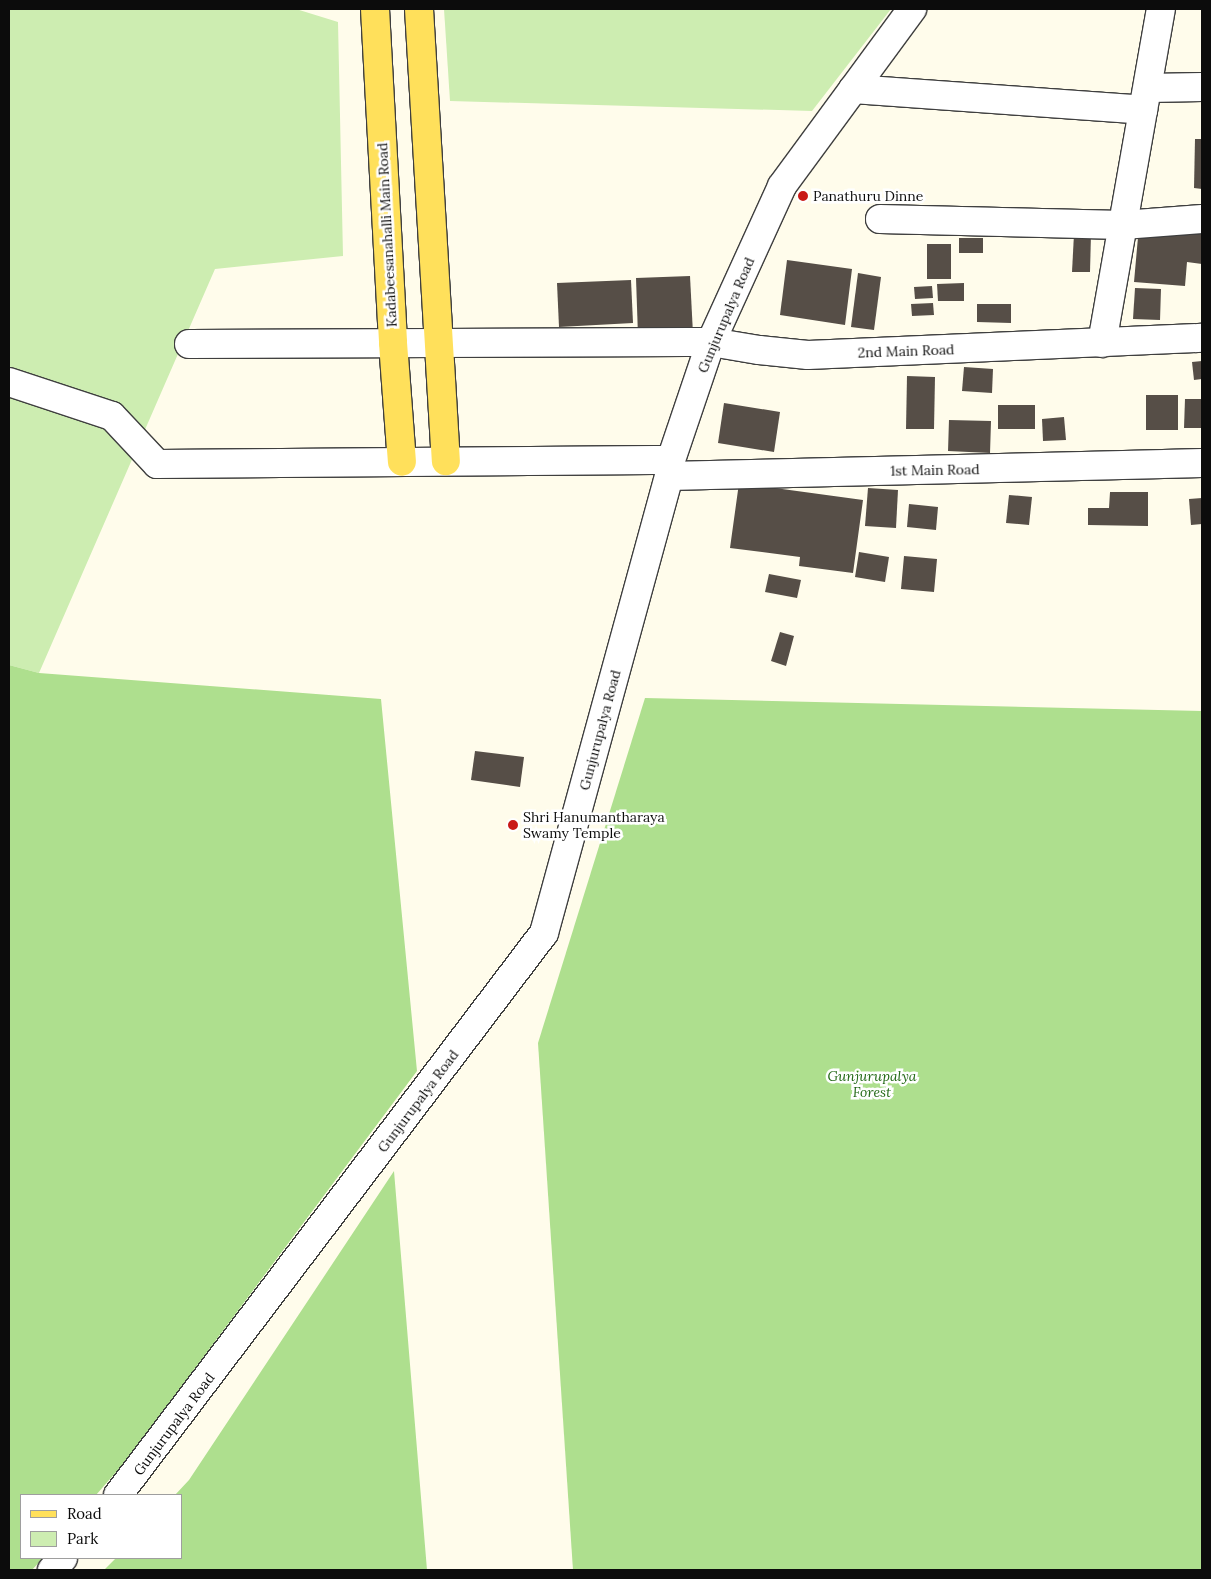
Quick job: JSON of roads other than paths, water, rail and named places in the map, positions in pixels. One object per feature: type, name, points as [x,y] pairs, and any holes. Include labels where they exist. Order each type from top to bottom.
[{"type":"main road","name":"Kadabeesanahalli Main Road","points":[[375,9],[393,343],[402,462]]},
{"type":"main road","points":[[419,9],[446,462]]},
{"type":"street","name":"Gunjurupalya Road","points":[[119,1494],[544,933],[670,468],[711,342],[782,186],[912,9]]},
{"type":"street","points":[[1102,343],[1162,9]]},
{"type":"street","points":[[853,89],[1146,99],[1202,87]]},
{"type":"street","points":[[880,219],[1123,225],[1202,219]]},
{"type":"street","name":"2nd Main Road","points":[[189,344],[711,342],[759,350],[808,355],[1202,338]]},
{"type":"street","name":"1st Main Road","points":[[9,382],[112,416],[157,464],[446,462],[670,468],[1202,463]]},
{"type":"street","points":[[52,1570],[62,1559]]},
{"type":"place","name":"Panathuru Dinne","points":[[803,196]]},
{"type":"place","name":"Shri Hanumantharaya Swamy Temple","points":[[513,825]]},
{"type":"park label","name":"Gunjurupalya Forest","points":[[872,1084]]}]
